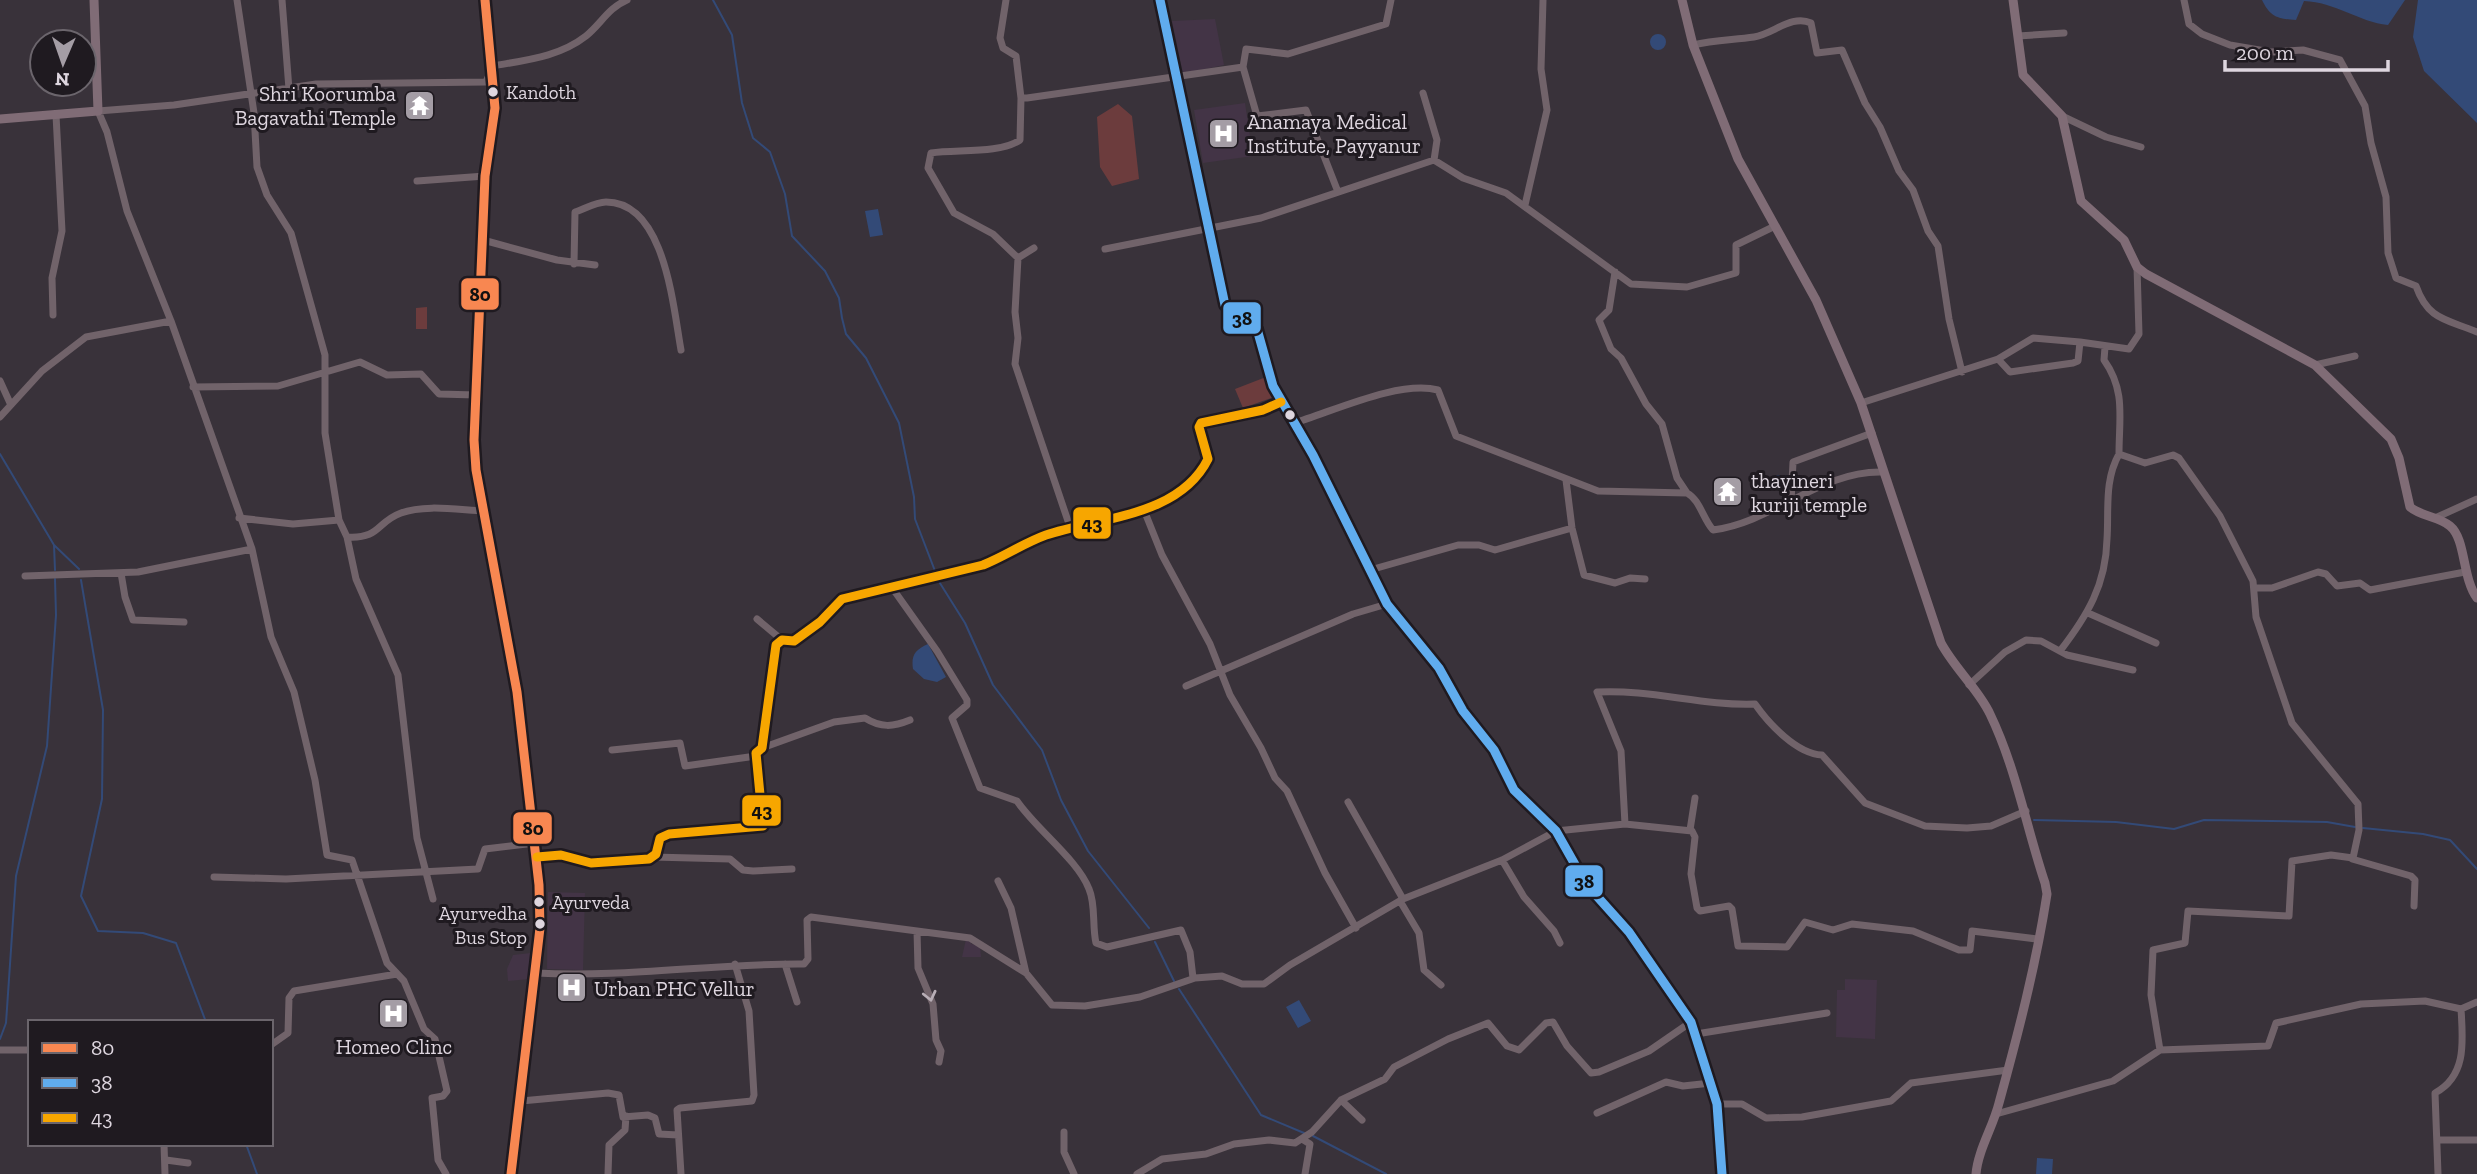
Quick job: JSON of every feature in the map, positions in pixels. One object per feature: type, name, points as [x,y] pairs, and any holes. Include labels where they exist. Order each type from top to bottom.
[{"type":"highway","points":[[485,0],[495,108],[485,176],[476,395],[476,470],[517,692],[537,857],[540,928],[511,1174]]},
{"type":"main road","points":[[0,119],[98,111],[94,0]]},
{"type":"main road","points":[[1160,0],[1225,305],[1257,329],[1268,375],[1341,508],[1387,604],[1439,668],[1463,711],[1494,750],[1514,790],[1556,831],[1586,884],[1629,932],[1691,1022],[1717,1104],[1722,1174]]},
{"type":"main road","points":[[1682,0],[1693,45],[1738,159],[1773,227],[1816,300],[1861,403],[1941,643],[1990,712],[2026,811],[2047,894],[2028,1001],[1996,1114],[1977,1160],[1976,1174]]},
{"type":"main road","points":[[2013,0],[2021,63],[2027,82],[2062,116],[2081,201],[2124,240],[2137,267],[2315,365],[2390,439],[2399,457],[2410,507],[2454,530],[2465,572],[2477,598]]},
{"type":"street","points":[[237,0],[251,93],[257,167],[267,195],[291,233],[313,303],[326,371],[325,433],[339,520],[356,579],[398,675],[415,829],[433,900]]},
{"type":"street","points":[[282,0],[289,89]]},
{"type":"street","points":[[446,1174],[438,1160],[432,1098],[443,1096],[447,1091],[435,1039],[419,1019],[404,981],[387,963],[352,860],[327,855],[314,780],[294,692],[271,637],[252,549],[171,321],[127,211],[107,132],[98,111],[174,105],[316,84],[486,82],[493,66],[551,55],[573,45],[590,33],[605,14],[627,0]]},
{"type":"street","points":[[1006,0],[1000,38],[1003,48],[1016,55],[1021,98],[1020,140],[1014,144],[975,151],[932,153],[928,168],[954,213],[993,234],[1018,258]]},
{"type":"street","points":[[1338,192],[1306,110],[1257,116],[1243,67],[1245,49],[1288,54],[1386,24],[1391,0]]},
{"type":"street","points":[[1525,205],[1547,110],[1541,69],[1543,0]]},
{"type":"street","points":[[2184,0],[2189,24],[2202,34],[2230,45],[2271,52],[2302,50],[2340,60],[2365,106],[2371,142],[2386,197],[2388,253],[2396,278],[2416,286],[2426,309],[2433,316],[2477,332]]},
{"type":"street","points":[[1693,45],[1727,38],[1756,37],[1800,20],[1811,23],[1817,53],[1842,50],[1865,103],[1880,127],[1899,171],[1913,190],[1928,231],[1938,246],[1949,319],[1962,372]]},
{"type":"street","points":[[2018,36],[2064,33]]},
{"type":"street","points":[[1021,98],[1243,67]]},
{"type":"street","points":[[1423,93],[1437,140],[1434,160]]},
{"type":"street","points":[[52,315],[51,278],[62,231],[57,115]]},
{"type":"street","points":[[2062,116],[2106,137],[2141,147]]},
{"type":"street","points":[[1434,160],[1463,178],[1506,193],[1631,284],[1687,287],[1736,273],[1736,245],[1773,227]]},
{"type":"street","points":[[1105,249],[1261,218],[1434,160]]},
{"type":"street","points":[[416,181],[485,176]]},
{"type":"street","points":[[574,264],[575,212],[603,201],[622,204],[649,226],[662,254],[681,350]]},
{"type":"street","points":[[483,240],[574,264],[595,265]]},
{"type":"street","points":[[1018,258],[1034,248]]},
{"type":"street","points":[[1018,258],[1014,312],[1018,338],[1015,364],[1070,527]]},
{"type":"street","points":[[1861,403],[1998,359],[2034,338],[2045,336],[2129,349],[2138,334],[2137,267]]},
{"type":"street","points":[[1615,272],[1609,310],[1599,320],[1611,349],[1621,358],[1640,394],[1662,424],[1677,478],[1687,493],[1697,501],[1701,514],[1713,530],[1791,502],[1802,493],[1862,471],[1883,471]]},
{"type":"street","points":[[0,417],[42,371],[86,337],[171,321]]},
{"type":"street","points":[[1998,359],[2010,372],[2073,363],[2078,361],[2080,342]]},
{"type":"street","points":[[2060,651],[2096,598],[2108,540],[2110,475],[2119,454],[2120,389],[2117,377],[2104,360],[2105,347]]},
{"type":"street","points":[[2315,365],[2355,356]]},
{"type":"street","points":[[193,387],[278,386],[360,362],[387,375],[421,374],[439,394],[476,395]]},
{"type":"street","points":[[0,381],[10,403]]},
{"type":"street","points":[[1294,423],[1387,392],[1426,386],[1438,390],[1457,436],[1566,480],[1606,492],[1687,493]]},
{"type":"street","points":[[757,619],[782,640],[794,641],[820,622],[842,599],[893,589],[918,579],[983,565],[1002,557],[1023,543],[1070,527],[1144,510],[1179,494],[1204,467],[1208,459],[1199,427],[1201,423],[1263,410],[1281,402]]},
{"type":"street","points":[[1791,502],[1793,462],[1872,433]]},
{"type":"street","points":[[2119,454],[2145,463],[2174,455],[2179,458],[2220,516],[2254,588],[2258,625],[2292,723],[2358,804],[2359,830],[2352,859]]},
{"type":"street","points":[[1566,480],[1572,528],[1584,575],[1615,583],[1630,578],[1645,579]]},
{"type":"street","points":[[2435,518],[2477,499]]},
{"type":"street","points":[[346,537],[370,535],[401,513],[420,510],[485,511]]},
{"type":"street","points":[[1144,510],[1163,555],[1210,645],[1220,674],[1275,778],[1287,790],[1325,873],[1356,928]]},
{"type":"street","points":[[239,518],[293,524],[339,520]]},
{"type":"street","points":[[1370,570],[1458,545],[1479,545],[1494,551],[1572,528]]},
{"type":"street","points":[[25,576],[121,573],[252,549]]},
{"type":"street","points":[[2254,588],[2272,588],[2318,572],[2326,574],[2337,586],[2360,583],[2370,590],[2465,572]]},
{"type":"street","points":[[121,573],[124,597],[133,620],[184,622]]},
{"type":"street","points":[[893,589],[937,651],[967,700],[967,705],[952,718],[976,783],[986,792],[1017,800],[1032,823],[1083,877],[1091,895],[1096,943],[1107,947],[1181,930],[1190,952],[1193,978]]},
{"type":"street","points":[[1186,686],[1220,674],[1254,656],[1353,614],[1387,604]]},
{"type":"street","points":[[2088,613],[2156,643]]},
{"type":"street","points":[[652,857],[656,854],[660,838],[669,834],[763,826],[756,756],[762,748],[769,678],[776,645],[782,640]]},
{"type":"street","points":[[1969,685],[2005,652],[2026,640],[2041,641],[2060,651],[2133,670]]},
{"type":"street","points":[[1625,824],[1622,751],[1597,692],[1648,692],[1709,704],[1755,704],[1767,721],[1807,754],[1822,755],[1865,803],[1925,826],[1991,826],[2026,811]]},
{"type":"street","points":[[762,748],[834,722],[865,718],[877,726],[897,726],[911,720]]},
{"type":"street","points":[[612,750],[680,743],[685,766],[756,756]]},
{"type":"street","points":[[1690,831],[1695,798]]},
{"type":"street","points":[[1348,802],[1419,933],[1424,970],[1441,985]]},
{"type":"street","points":[[536,973],[596,976],[735,964],[804,964],[808,959],[809,917],[970,938],[1026,973],[1052,1006],[1085,1006],[1140,997],[1193,978],[1222,976],[1242,984],[1264,984],[1290,965],[1401,900],[1502,860],[1556,831],[1625,824],[1690,831],[1695,837],[1691,874],[1697,908],[1700,911],[1729,906],[1732,909],[1738,946],[1787,947],[1805,922],[1833,930],[1852,924],[1913,931],[1959,950],[1970,950],[1972,931],[2037,939]]},
{"type":"street","points":[[214,877],[286,879],[478,869],[481,853],[485,849],[535,843]]},
{"type":"street","points":[[537,857],[561,855],[591,863],[652,857],[730,859],[743,870],[792,869]]},
{"type":"street","points":[[2160,1050],[2151,995],[2153,950],[2185,943],[2189,911],[2289,916],[2292,861],[2331,855],[2411,876],[2415,880],[2414,906]]},
{"type":"street","points":[[1502,860],[1524,897],[1549,925],[1560,943]]},
{"type":"street","points":[[998,881],[1011,908],[1026,973]]},
{"type":"street","points":[[917,931],[918,968],[933,1004],[936,1040],[942,1051],[939,1062]]},
{"type":"street","points":[[681,1174],[677,1111],[680,1108],[752,1101],[749,1011],[735,964]]},
{"type":"street","points":[[785,964],[797,1002]]},
{"type":"street","points":[[273,1044],[288,1033],[289,998],[294,991],[397,974]]},
{"type":"street","points":[[1996,1114],[2113,1081],[2160,1050],[2268,1046],[2276,1023],[2361,1004],[2425,1001],[2461,1009],[2477,1002]]},
{"type":"street","points":[[2438,1174],[2435,1093],[2449,1086],[2461,1063],[2461,1009]]},
{"type":"street","points":[[1696,1034],[1827,1013]]},
{"type":"street","points":[[1138,1174],[1162,1159],[1206,1154],[1234,1144],[1269,1140],[1296,1143],[1341,1100],[1385,1079],[1394,1067],[1403,1062],[1488,1023],[1507,1046],[1519,1050],[1546,1023],[1553,1022],[1567,1046],[1591,1073],[1649,1051],[1691,1022]]},
{"type":"street","points":[[0,1050],[28,1050]]},
{"type":"street","points":[[1717,1104],[1742,1104],[1766,1118],[1802,1117],[1891,1101],[1912,1083],[2008,1070]]},
{"type":"street","points":[[1597,1113],[1666,1082],[1683,1086],[1711,1083]]},
{"type":"street","points":[[521,1101],[608,1093],[619,1095],[624,1117],[648,1115],[655,1118],[659,1134],[678,1135]]},
{"type":"street","points":[[1341,1100],[1362,1120]]},
{"type":"street","points":[[608,1174],[609,1144],[625,1130],[626,1116]]},
{"type":"street","points":[[1064,1132],[1064,1152],[1074,1174]]},
{"type":"street","points":[[1305,1174],[1310,1144],[1306,1136]]},
{"type":"street","points":[[2437,1140],[2477,1140]]},
{"type":"street","points":[[164,1146],[165,1174]]},
{"type":"street","points":[[166,1160],[188,1163]]},
{"type":"shaded area","points":[[1215,19],[1224,65],[1183,74],[1172,21]]},
{"type":"shaded area","name":"Anamaya Medical Institute, Payyanur","points":[[1245,103],[1253,156],[1203,163],[1194,110]]},
{"type":"shaded area","points":[[1118,104],[1132,116],[1139,179],[1112,186],[1100,167],[1097,117]]},
{"type":"shaded area","points":[[427,307],[427,329],[416,329],[416,308]]},
{"type":"shaded area","points":[[1266,377],[1274,397],[1243,408],[1235,389]]},
{"type":"shaded area","points":[[548,892],[585,893],[583,970],[547,969]]},
{"type":"shaded area","points":[[966,939],[971,939],[971,944],[980,945],[981,957],[962,957]]},
{"type":"shaded area","points":[[531,953],[530,979],[508,981],[507,969],[513,955]]},
{"type":"shaded area","points":[[1845,979],[1877,980],[1875,1039],[1836,1037],[1837,990],[1845,990]]},
{"type":"water","points":[[2262,0],[2405,0],[2388,25],[2326,5],[2304,1],[2296,20],[2284,19],[2272,14]]},
{"type":"water","points":[[2418,0],[2477,0],[2477,123],[2424,71],[2413,37]]},
{"type":"water","points":[[1658,34],[1664,36],[1664,48],[1658,50],[1652,48],[1650,42],[1652,36]]},
{"type":"water","points":[[878,209],[883,235],[870,237],[865,211]]},
{"type":"water","points":[[1776,475],[1787,475],[1787,490],[1764,487],[1765,482],[1774,480]]},
{"type":"water","points":[[928,644],[946,677],[937,682],[924,679],[913,669],[915,654]]},
{"type":"water","points":[[1299,1000],[1311,1021],[1298,1028],[1286,1007]]},
{"type":"water","points":[[2037,1158],[2053,1159],[2052,1174],[2036,1174]]},
{"type":"waterway","points":[[713,0],[732,35],[742,103],[753,138],[770,152],[785,194],[792,236],[825,271],[839,298],[842,318]]},
{"type":"waterway","points":[[846,334],[842,318],[846,334],[866,358],[899,423],[914,497],[915,519],[935,571]]},
{"type":"waterway","points":[[0,454],[54,545],[55,570]]},
{"type":"waterway","points":[[54,545],[79,569]]},
{"type":"waterway","points":[[0,1039],[6,1023],[16,876],[47,746],[56,615],[55,579]]},
{"type":"waterway","points":[[81,580],[103,710],[102,799],[81,896],[98,931],[143,933],[176,943],[205,1020]]},
{"type":"waterway","points":[[938,580],[965,623],[993,685],[1042,750],[1061,800],[1088,851],[1149,928]]},
{"type":"waterway","points":[[2034,820],[2116,822],[2174,829],[2204,820],[2327,822],[2355,827]]},
{"type":"waterway","points":[[2363,828],[2423,834],[2450,840],[2477,869]]},
{"type":"waterway","points":[[1155,942],[1174,981]]},
{"type":"waterway","points":[[1179,989],[1261,1115],[1304,1133]]},
{"type":"waterway","points":[[1313,1136],[1386,1174]]},
{"type":"waterway","points":[[247,1146],[257,1174]]},
{"type":"transit line","name":"80","points":[[485,0],[495,108],[485,176],[474,440],[476,470],[517,692],[539,885],[540,928],[511,1174]]},
{"type":"transit line","name":"38","points":[[1160,0],[1225,305],[1257,329],[1273,386],[1313,455],[1387,604],[1439,668],[1463,711],[1494,750],[1514,790],[1556,831],[1586,884],[1629,932],[1691,1022],[1717,1104],[1722,1174]]},
{"type":"transit line","name":"43","points":[[537,857],[561,855],[591,863],[649,859],[656,854],[660,838],[669,834],[763,826],[756,753],[762,748],[776,645],[782,640],[794,641],[820,622],[842,599],[983,565],[1046,535],[1158,504],[1178,493],[1195,478],[1208,459],[1199,427],[1201,423],[1263,410],[1281,402]]},
{"type":"place","name":"Kandoth","points":[[493,92]]},
{"type":"place","name":"Shri Koorumba Bagavathi Temple","points":[[419,105]]},
{"type":"place","name":"Anamaya Medical Institute, Payyanur","points":[[1224,133]]},
{"type":"place","name":"thayineri kuriji temple","points":[[1728,492]]},
{"type":"place","name":"Ayurveda","points":[[539,902]]},
{"type":"place","name":"Ayurvedha Bus Stop","points":[[540,924]]},
{"type":"place","name":"Urban PHC Vellur","points":[[571,988]]},
{"type":"place","name":"Homeo Clinc","points":[[394,1014]]}]
